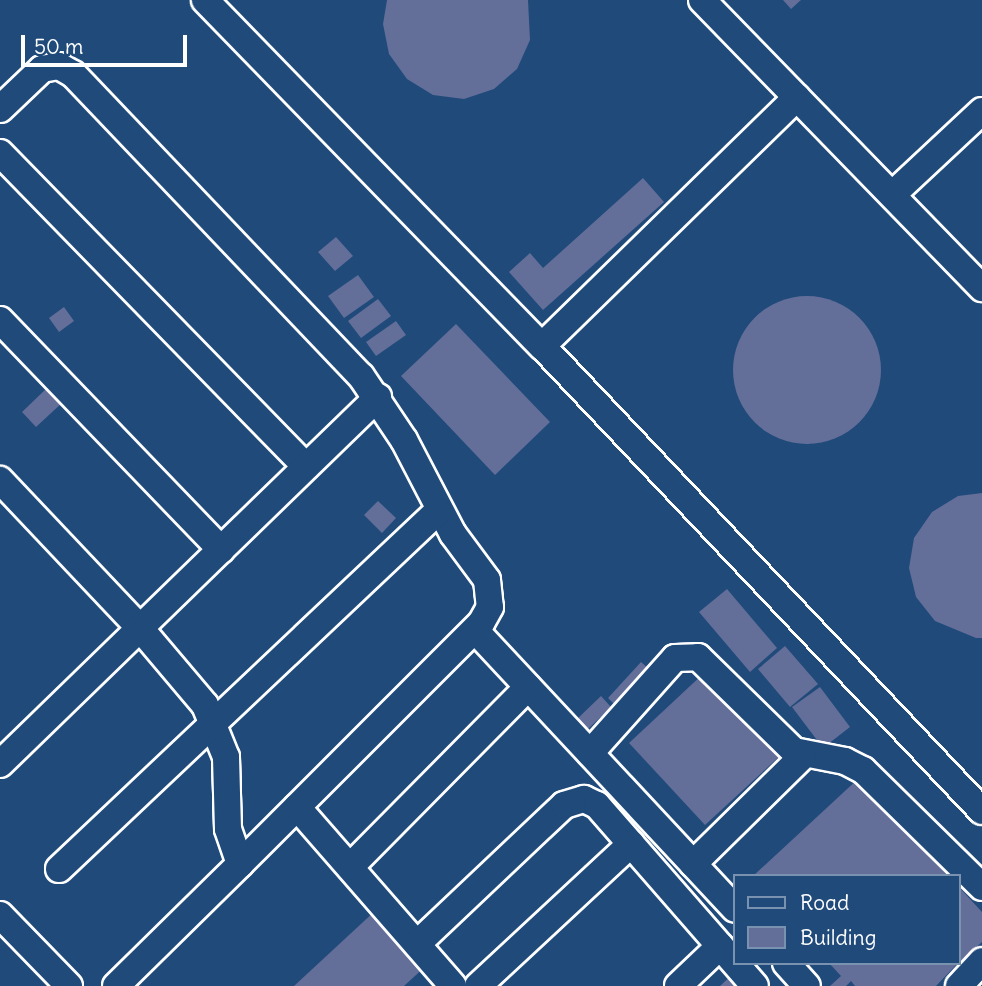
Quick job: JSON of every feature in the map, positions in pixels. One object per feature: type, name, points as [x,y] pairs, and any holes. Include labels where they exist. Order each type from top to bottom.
[{"type":"lane","points":[[205,0],[542,346],[982,811]]},
{"type":"lane","points":[[702,0],[982,288]]},
{"type":"lane","points":[[0,109],[42,69],[67,69],[326,335],[378,397],[438,511],[490,589],[490,607],[475,630],[116,986]]},
{"type":"lane","points":[[542,346],[797,97]]},
{"type":"lane","points":[[892,195],[982,111]]},
{"type":"lane","points":[[0,153],[306,467]]},
{"type":"lane","points":[[0,320],[221,550]]},
{"type":"lane","points":[[0,764],[378,397]]},
{"type":"lane","points":[[0,480],[193,688],[214,723],[226,757],[228,829],[240,864]]},
{"type":"lane","points":[[59,869],[438,511]]},
{"type":"lane","points":[[475,630],[734,908]]},
{"type":"lane","points":[[590,753],[675,658],[690,655],[704,661],[785,744],[803,756],[845,761],[863,770],[982,887]]},
{"type":"lane","points":[[350,867],[528,687]]},
{"type":"lane","points":[[693,864],[803,756]]},
{"type":"lane","points":[[417,944],[570,801],[584,799],[597,805],[734,962]]},
{"type":"lane","points":[[297,807],[453,986]]},
{"type":"lane","points":[[478,986],[631,844]]},
{"type":"lane","points":[[0,915],[69,986]]},
{"type":"lane","points":[[678,986],[720,946]]},
{"type":"lane","points":[[958,986],[982,961]]},
{"type":"lane","points":[[737,965],[755,986]]},
{"type":"lane","points":[[788,965],[807,986]]},
{"type":"building","points":[[387,0],[528,0],[530,40],[517,69],[494,89],[464,99],[433,95],[407,79],[389,54],[383,24]]},
{"type":"building","points":[[783,0],[801,0],[791,9]]},
{"type":"building","points":[[643,178],[664,202],[543,310],[509,272],[530,253],[543,268]]},
{"type":"building","points":[[336,237],[353,256],[335,271],[318,252]]},
{"type":"building","points":[[358,275],[374,297],[344,318],[328,296]]},
{"type":"building","points":[[807,296],[835,301],[860,317],[876,342],[881,370],[876,398],[860,423],[835,439],[807,444],[779,439],[754,423],[738,398],[733,370],[738,342],[754,317],[779,301]]},
{"type":"building","points":[[378,299],[391,316],[361,338],[348,321]]},
{"type":"building","points":[[64,307],[74,321],[59,332],[49,318]]},
{"type":"building","points":[[396,321],[406,335],[376,356],[366,342]]},
{"type":"building","points":[[456,324],[550,422],[495,475],[401,376]]},
{"type":"building","points":[[49,386],[63,402],[36,427],[22,412]]},
{"type":"building","points":[[982,493],[982,638],[976,638],[935,621],[916,597],[909,568],[914,538],[932,512],[958,496]]},
{"type":"building","points":[[378,501],[396,518],[382,533],[364,515]]},
{"type":"building","points":[[727,589],[777,648],[750,672],[699,612]]},
{"type":"building","points":[[785,646],[818,684],[790,707],[758,669]]},
{"type":"building","points":[[641,662],[648,668],[615,705],[608,698]]},
{"type":"building","points":[[704,673],[781,755],[705,825],[629,743]]},
{"type":"building","points":[[820,687],[850,727],[823,748],[792,707]]},
{"type":"building","points":[[601,696],[611,707],[586,731],[576,720]]},
{"type":"building","points":[[859,778],[946,874],[755,874]]},
{"type":"building","points":[[961,889],[982,912],[982,942],[961,961]]},
{"type":"building","points":[[376,910],[427,965],[404,986],[294,986]]},
{"type":"building","points":[[831,965],[956,965],[936,986],[855,986],[851,981],[846,986],[830,986],[841,976]]},
{"type":"building","points":[[735,972],[749,986],[720,986]]}]
